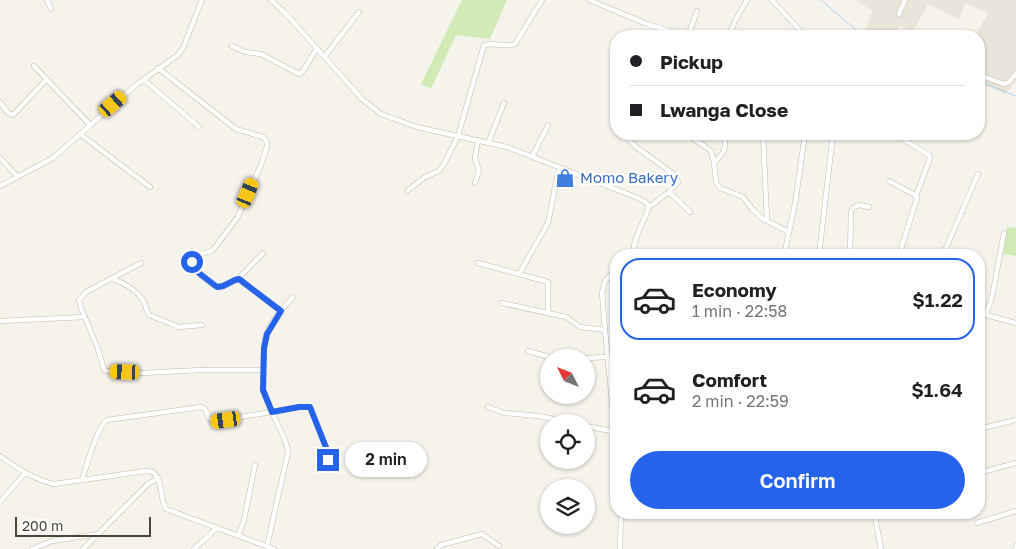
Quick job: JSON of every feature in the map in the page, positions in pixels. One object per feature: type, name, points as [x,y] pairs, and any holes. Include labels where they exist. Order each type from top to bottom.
[{"type":"street","points":[[48,0],[51,9]]},
{"type":"street","points":[[0,186],[49,161],[143,79],[170,62],[183,48],[202,0]]},
{"type":"street","points":[[271,0],[279,6],[362,99],[376,112],[411,125],[508,148],[638,198],[647,203],[649,207]]},
{"type":"street","points":[[407,191],[425,177],[441,169],[458,136],[483,47],[486,44],[494,43],[510,46],[515,44],[542,0]]},
{"type":"street","points":[[589,0],[647,24],[667,30]]},
{"type":"street","points":[[731,30],[747,0]]},
{"type":"street","points":[[772,0],[800,30]]},
{"type":"street","points":[[899,14],[905,0]]},
{"type":"street","points":[[689,30],[697,11]]},
{"type":"street","points":[[325,56],[359,12]]},
{"type":"street","points":[[232,46],[244,52],[262,54],[299,74],[304,70],[317,48]]},
{"type":"street","points":[[34,66],[90,125]]},
{"type":"street","points":[[158,68],[236,129],[263,137],[267,142],[261,165],[237,218],[213,250],[195,256],[192,260],[195,270],[217,287],[223,286],[238,279],[263,253]]},
{"type":"street","points":[[985,78],[1004,84],[1009,82],[1016,74]]},
{"type":"street","points":[[143,79],[199,128]]},
{"type":"street","points":[[0,102],[8,113],[12,115],[46,80]]},
{"type":"street","points":[[488,143],[504,103]]},
{"type":"street","points":[[532,157],[548,125]]},
{"type":"street","points":[[80,134],[150,187]]},
{"type":"street","points":[[475,183],[479,174],[475,158],[478,140]]},
{"type":"street","points":[[630,140],[635,146],[676,176],[678,182],[669,192],[649,207],[634,242],[633,249]]},
{"type":"street","points":[[696,140],[709,149],[714,162],[718,186],[743,197],[753,210],[767,222],[789,232]]},
{"type":"street","points":[[714,162],[725,151],[725,140]]},
{"type":"street","points":[[763,140],[767,222]]},
{"type":"street","points":[[785,249],[795,204],[804,140]]},
{"type":"street","points":[[820,249],[832,140]]},
{"type":"street","points":[[901,249],[916,196],[930,158],[929,155],[904,140]]},
{"type":"street","points":[[0,158],[17,176]]},
{"type":"street","points":[[519,274],[548,223],[560,168]]},
{"type":"street","points":[[946,249],[978,174]]},
{"type":"street","points":[[889,181],[916,196]]},
{"type":"street","points":[[669,192],[690,212]]},
{"type":"street","points":[[850,249],[851,212],[858,205],[869,207]]},
{"type":"street","points":[[1004,234],[992,297],[986,315],[1016,323]]},
{"type":"street","points":[[141,263],[86,292],[82,296],[80,304],[106,371],[142,373],[201,370],[264,370]]},
{"type":"street","points":[[478,263],[548,283],[548,313]]},
{"type":"street","points":[[610,278],[604,285],[602,293],[610,383]]},
{"type":"street","points":[[113,279],[139,296],[149,314],[179,327],[202,325]]},
{"type":"street","points":[[238,279],[281,311]]},
{"type":"street","points":[[267,546],[288,452],[287,443],[279,430],[263,390],[265,340],[281,311],[293,297]]},
{"type":"street","points":[[502,303],[566,317],[580,327],[604,330]]},
{"type":"street","points":[[0,321],[85,317]]},
{"type":"street","points":[[528,351],[540,354]]},
{"type":"street","points":[[595,358],[607,357]]},
{"type":"street","points":[[82,480],[103,422],[201,407],[205,409],[209,418],[213,421],[299,407],[310,407],[327,450],[328,460]]},
{"type":"street","points":[[488,407],[504,413],[540,416]]},
{"type":"street","points":[[985,428],[1016,420]]},
{"type":"street","points":[[595,428],[610,431]]},
{"type":"street","points":[[0,456],[25,473],[44,482],[54,484],[150,471],[159,478],[163,505],[166,509],[274,549]]},
{"type":"street","points":[[985,471],[1016,463]]},
{"type":"street","points":[[238,536],[244,520],[256,466]]},
{"type":"street","points":[[0,502],[25,473]]},
{"type":"street","points":[[84,549],[148,484],[159,478]]},
{"type":"street","points":[[976,524],[1016,511]]},
{"type":"street","points":[[620,549],[621,519]]},
{"type":"street","points":[[875,519],[881,549]]},
{"type":"street","points":[[194,549],[217,528]]},
{"type":"street","points":[[32,549],[52,541],[99,534]]},
{"type":"street","points":[[437,549],[441,545],[482,534],[499,546]]},
{"type":"shaded area","points":[[856,0],[1016,0],[1016,81],[1005,94],[985,86],[985,30],[978,30],[988,13],[965,3],[959,19],[928,4],[914,30],[908,30],[900,25],[897,30],[866,30],[872,11]]},
{"type":"green space","points":[[462,0],[507,0],[490,39],[456,35],[431,89],[421,84]]},
{"type":"green space","points":[[1007,227],[1016,228],[1016,256],[1003,254]]},
{"type":"waterway","points":[[821,0],[856,30]]},
{"type":"waterway","points":[[985,83],[1016,96]]},
{"type":"place","name":"Momo Bakery","points":[[565,178]]},
{"type":"route","points":[[192,262],[195,270],[216,286],[220,287],[239,279],[281,311],[265,340],[263,390],[272,412],[310,407],[327,450],[328,460]]}]
